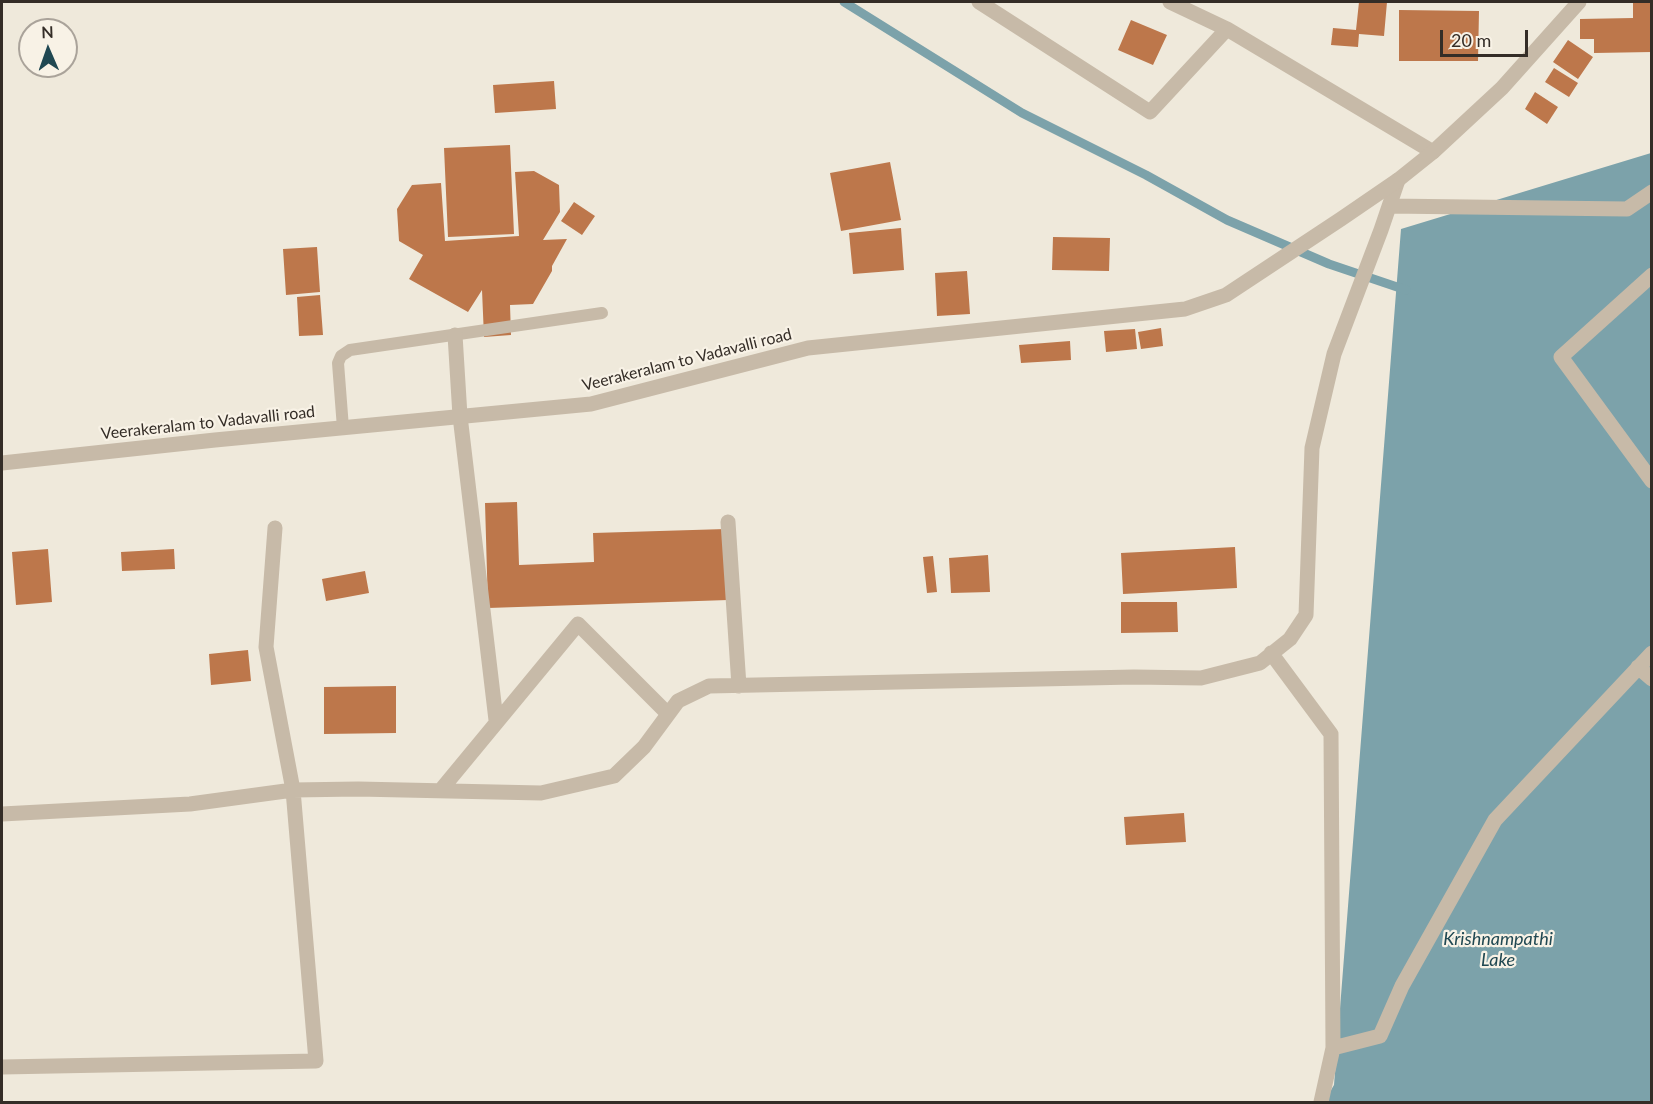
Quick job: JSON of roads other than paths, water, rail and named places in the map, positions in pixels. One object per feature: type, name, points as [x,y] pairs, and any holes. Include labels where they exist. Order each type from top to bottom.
[{"type":"street","points":[[979,2],[1150,112],[1227,28]]},
{"type":"street","points":[[1170,2],[1227,28],[1433,152]]},
{"type":"street","name":"Veerakeralam to Vadavalli road","points":[[2,463],[591,404],[808,348],[1185,309],[1226,295],[1398,180],[1433,152],[1502,88],[1579,2]]},
{"type":"street","points":[[2,814],[190,804],[293,790],[541,793],[614,776],[644,747],[678,701],[709,686],[1134,677],[1200,678],[1260,663],[1290,639],[1306,615],[1312,448],[1334,354],[1398,180]]},
{"type":"street","points":[[1389,206],[1627,208],[1652,192]]},
{"type":"street","points":[[1652,275],[1561,357],[1652,481]]},
{"type":"street","points":[[455,335],[460,416],[496,720]]},
{"type":"street","points":[[728,522],[739,686]]},
{"type":"street","points":[[2,1067],[316,1060],[293,790],[266,647],[275,528]]},
{"type":"street","points":[[440,790],[578,624],[668,714]]},
{"type":"street","points":[[1333,1048],[1380,1036],[1402,986],[1495,820],[1652,653]]},
{"type":"street","points":[[1271,654],[1331,734],[1333,1048],[1322,1102]]},
{"type":"street","points":[[1638,667],[1652,680]]},
{"type":"lane","points":[[343,428],[337,370],[341,356],[350,350],[602,313]]},
{"type":"water","name":"Krishnampathi Lake","points":[[1651,153],[1651,1102],[1324,1102],[1334,1085],[1401,229]]},
{"type":"waterway","points":[[844,2],[1022,113],[1146,175],[1227,220],[1329,264],[1406,290]]}]
